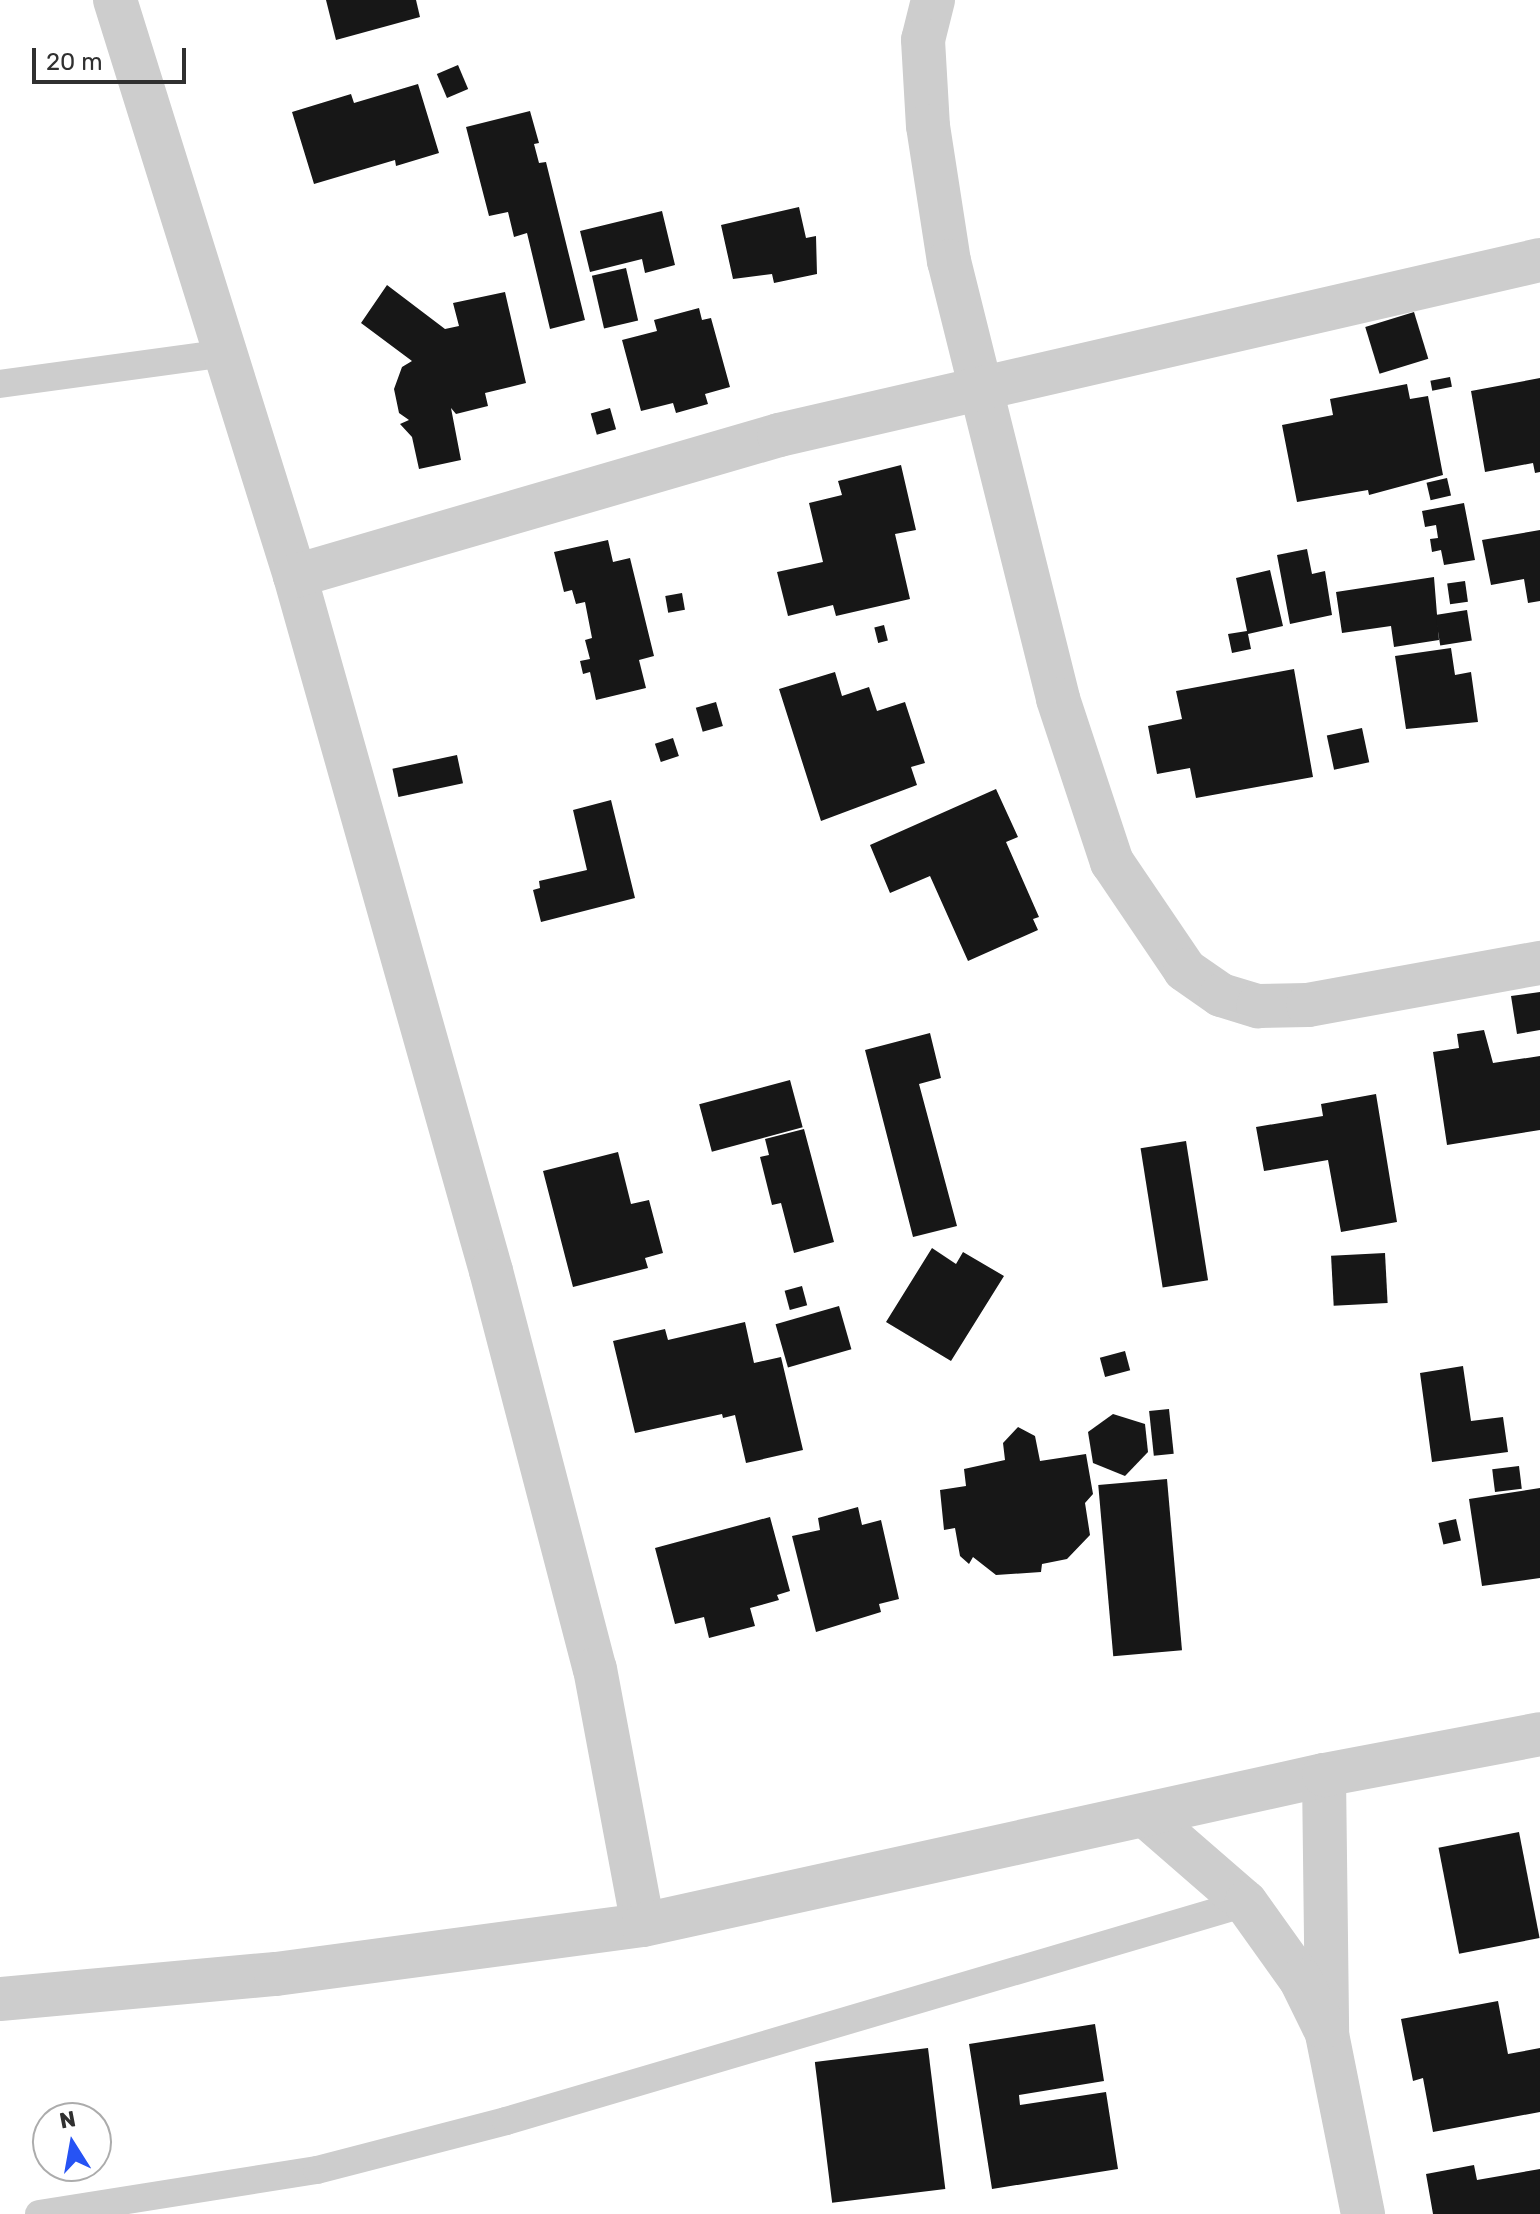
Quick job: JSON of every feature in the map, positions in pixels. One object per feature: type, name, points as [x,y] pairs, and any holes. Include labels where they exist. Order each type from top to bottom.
[{"type":"street","points":[[115,0],[295,576],[491,1271],[595,1669],[643,1925]]},
{"type":"street","points":[[933,0],[923,40],[928,126],[949,261],[978,393],[1058,699],[1112,862],[1185,970],[1221,995],[1258,1006],[1308,1005],[1540,963]]},
{"type":"street","points":[[295,576],[779,435],[978,393],[1540,260]]},
{"type":"street","points":[[0,1999],[276,1974],[643,1925],[1147,1817],[1324,1775],[1540,1734]]},
{"type":"street","points":[[1324,1775],[1327,2034],[1363,2214]]},
{"type":"street","points":[[1147,1817],[1246,1903],[1301,1980],[1327,2034]]},
{"type":"lane","points":[[0,384],[227,353]]},
{"type":"lane","points":[[39,2214],[317,2170],[506,2121],[1246,1903]]},
{"type":"building","points":[[326,0],[416,0],[420,17],[336,40]]},
{"type":"building","points":[[458,65],[468,89],[447,98],[437,74]]},
{"type":"building","points":[[418,84],[439,153],[396,166],[395,160],[314,184],[292,112],[351,94],[354,103]]},
{"type":"building","points":[[530,111],[539,143],[534,144],[539,163],[546,162],[585,320],[550,329],[527,233],[514,237],[508,212],[489,216],[466,127]]},
{"type":"building","points":[[799,207],[806,238],[816,236],[817,274],[774,283],[772,274],[733,279],[721,225]]},
{"type":"building","points":[[662,211],[675,265],[645,273],[642,259],[590,272],[580,231]]},
{"type":"building","points":[[626,268],[638,321],[604,328],[592,276]]},
{"type":"building","points":[[387,285],[445,329],[459,326],[453,303],[505,292],[526,383],[485,393],[488,406],[456,414],[451,408],[461,460],[419,469],[412,437],[400,424],[409,420],[399,413],[394,389],[402,367],[412,361],[361,323]]},
{"type":"building","points":[[699,308],[702,320],[711,318],[730,387],[705,394],[708,404],[676,413],[673,403],[641,411],[622,340],[657,331],[654,320]]},
{"type":"building","points":[[1414,312],[1428,359],[1380,374],[1365,327]]},
{"type":"building","points":[[1450,377],[1452,387],[1432,391],[1430,381]]},
{"type":"building","points":[[1540,378],[1540,472],[1535,473],[1533,463],[1485,472],[1471,391]]},
{"type":"building","points":[[1407,384],[1410,399],[1428,396],[1443,475],[1369,495],[1368,490],[1297,502],[1282,425],[1333,415],[1330,399]]},
{"type":"building","points":[[610,408],[616,429],[597,435],[591,414]]},
{"type":"building","points":[[901,465],[916,530],[895,534],[910,599],[836,616],[833,605],[788,616],[777,572],[823,562],[809,503],[842,495],[838,481]]},
{"type":"building","points":[[1447,478],[1451,496],[1431,500],[1427,483]]},
{"type":"building","points":[[1464,503],[1475,560],[1444,565],[1441,550],[1432,552],[1430,539],[1438,538],[1436,525],[1425,527],[1422,511]]},
{"type":"building","points":[[1540,530],[1540,601],[1528,603],[1524,579],[1491,585],[1482,540]]},
{"type":"building","points":[[608,540],[613,562],[630,558],[654,656],[639,660],[646,688],[596,700],[590,672],[583,674],[580,661],[590,659],[585,640],[592,638],[585,602],[576,604],[572,590],[564,592],[554,552]]},
{"type":"building","points":[[1307,549],[1312,574],[1325,571],[1332,615],[1290,624],[1277,555]]},
{"type":"building","points":[[1270,570],[1283,626],[1248,634],[1251,649],[1232,653],[1228,634],[1247,631],[1236,578]]},
{"type":"building","points":[[1434,577],[1439,640],[1394,647],[1391,626],[1342,633],[1336,592]]},
{"type":"building","points":[[1465,581],[1468,602],[1450,604],[1447,584]]},
{"type":"building","points":[[682,593],[685,610],[668,613],[665,596]]},
{"type":"building","points":[[1467,610],[1472,641],[1440,646],[1435,615]]},
{"type":"building","points":[[884,625],[888,641],[878,643],[874,627]]},
{"type":"building","points":[[1451,648],[1455,675],[1471,672],[1478,722],[1406,729],[1395,656]]},
{"type":"building","points":[[1294,669],[1313,777],[1196,798],[1190,768],[1157,774],[1148,726],[1182,719],[1176,691]]},
{"type":"building","points":[[835,672],[842,696],[869,687],[877,711],[905,702],[925,763],[911,767],[917,785],[821,821],[779,689]]},
{"type":"building","points":[[716,702],[723,726],[703,732],[696,708]]},
{"type":"building","points":[[1362,728],[1369,762],[1334,770],[1327,735]]},
{"type":"building","points":[[673,738],[679,756],[661,762],[655,744]]},
{"type":"building","points":[[457,755],[463,783],[398,797],[392,769]]},
{"type":"building","points":[[996,789],[1018,837],[1006,842],[1039,917],[1033,919],[1038,930],[968,961],[930,876],[890,893],[870,845]]},
{"type":"building","points":[[611,800],[635,898],[541,922],[533,890],[540,888],[539,881],[587,870],[573,810]]},
{"type":"building","points":[[1540,992],[1540,1030],[1517,1034],[1511,996]]},
{"type":"building","points":[[1484,1030],[1493,1063],[1540,1056],[1540,1130],[1447,1145],[1433,1052],[1459,1048],[1457,1034]]},
{"type":"building","points":[[930,1033],[941,1078],[919,1084],[957,1226],[913,1237],[865,1050]]},
{"type":"building","points":[[790,1080],[803,1127],[712,1152],[699,1104]]},
{"type":"building","points":[[1376,1094],[1397,1222],[1341,1232],[1328,1160],[1264,1171],[1256,1127],[1323,1116],[1321,1104]]},
{"type":"building","points":[[804,1129],[834,1242],[794,1253],[781,1203],[772,1205],[760,1157],[769,1155],[765,1139]]},
{"type":"building","points":[[1186,1141],[1208,1280],[1163,1287],[1141,1148]]},
{"type":"building","points":[[618,1152],[631,1204],[649,1200],[663,1253],[645,1258],[648,1268],[573,1287],[543,1171]]},
{"type":"building","points":[[932,1248],[956,1264],[963,1252],[1004,1276],[951,1361],[886,1322]]},
{"type":"building","points":[[1385,1253],[1388,1303],[1334,1306],[1331,1256]]},
{"type":"building","points":[[802,1286],[807,1305],[790,1310],[785,1291]]},
{"type":"building","points":[[839,1306],[851,1349],[788,1367],[776,1324]]},
{"type":"building","points":[[745,1322],[754,1363],[781,1357],[803,1450],[746,1463],[735,1415],[723,1418],[722,1414],[635,1433],[613,1341],[665,1329],[668,1340]]},
{"type":"building","points":[[1125,1351],[1130,1370],[1105,1377],[1100,1358]]},
{"type":"building","points":[[1463,1366],[1471,1421],[1503,1417],[1508,1452],[1432,1462],[1420,1373]]},
{"type":"building","points":[[1169,1409],[1174,1454],[1154,1456],[1149,1411]]},
{"type":"building","points":[[1113,1414],[1145,1424],[1148,1452],[1125,1476],[1093,1463],[1088,1432]]},
{"type":"building","points":[[1018,1427],[1035,1436],[1040,1461],[1086,1454],[1093,1494],[1085,1503],[1090,1535],[1067,1559],[1042,1564],[1041,1572],[996,1575],[973,1557],[969,1564],[960,1556],[955,1528],[944,1530],[940,1490],[966,1486],[964,1469],[1005,1460],[1003,1443]]},
{"type":"building","points":[[1519,1466],[1522,1489],[1495,1492],[1492,1469]]},
{"type":"building","points":[[1167,1479],[1182,1650],[1113,1656],[1098,1485]]},
{"type":"building","points":[[1540,1488],[1540,1578],[1482,1586],[1469,1499]]},
{"type":"building","points":[[858,1507],[862,1525],[881,1520],[899,1599],[879,1604],[881,1612],[816,1632],[792,1536],[820,1530],[818,1518]]},
{"type":"building","points":[[770,1517],[790,1591],[777,1595],[779,1600],[750,1608],[755,1626],[709,1638],[704,1617],[675,1624],[655,1548]]},
{"type":"building","points":[[1456,1519],[1461,1540],[1443,1544],[1438,1523]]},
{"type":"building","points":[[1519,1832],[1540,1938],[1459,1954],[1439,1848]]},
{"type":"building","points":[[1498,2001],[1508,2054],[1540,2048],[1540,2112],[1433,2132],[1423,2078],[1413,2081],[1401,2019]]},
{"type":"building","points":[[1095,2024],[1104,2081],[1019,2095],[1020,2105],[1106,2092],[1118,2169],[992,2189],[969,2044]]},
{"type":"building","points":[[928,2048],[945,2189],[832,2203],[815,2062]]},
{"type":"building","points":[[1474,2165],[1477,2180],[1540,2169],[1540,2214],[1433,2214],[1426,2174]]}]
